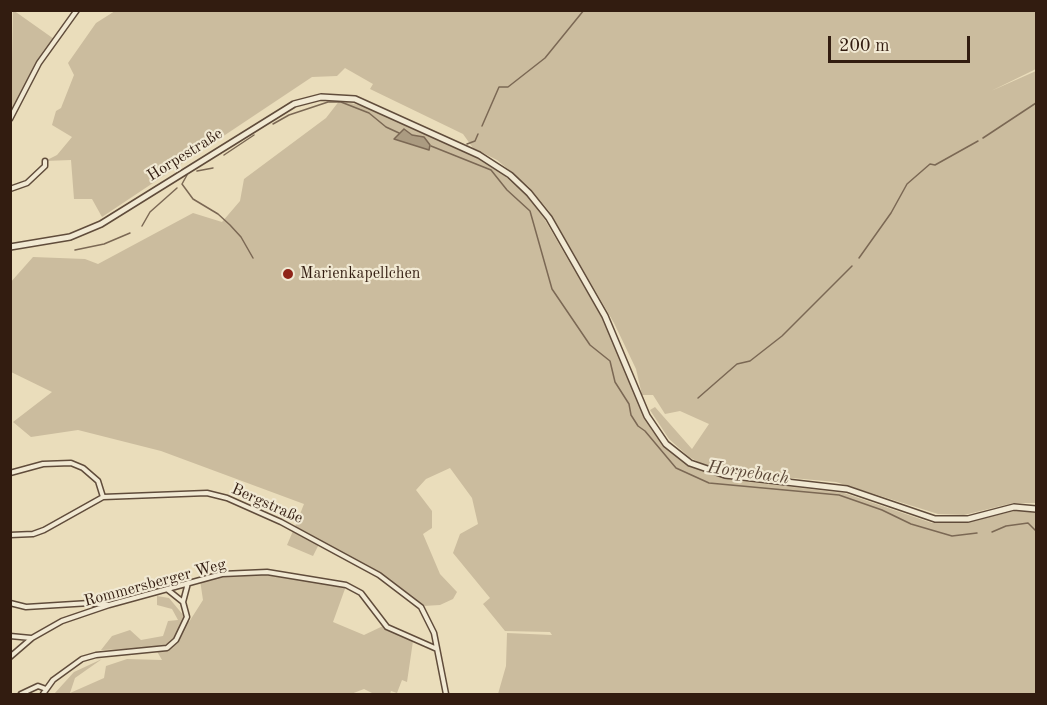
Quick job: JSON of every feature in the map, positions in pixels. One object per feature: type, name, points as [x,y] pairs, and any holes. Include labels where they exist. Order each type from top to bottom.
[{"type":"street","points":[[10,119],[39,63],[76,10]]},
{"type":"street","name":"Horpestraße","points":[[10,247],[70,237],[101,225],[294,104],[334,96],[375,106],[479,154],[510,175],[529,193],[549,218],[605,316],[651,422],[666,444],[690,463],[716,473],[737,477],[847,489],[935,519],[968,519],[1014,507],[1036,509]]},
{"type":"street","points":[[10,189],[27,183],[45,166],[45,161]]},
{"type":"street","points":[[10,472],[43,464],[71,463],[83,468],[98,481],[103,497]]},
{"type":"street","name":"Bergstraße","points":[[10,535],[33,534],[44,530],[103,497],[207,493],[248,507],[380,575],[421,607],[435,633],[446,694]]},
{"type":"street","name":"Rommersberger Weg","points":[[10,657],[32,638],[62,621],[109,605],[222,574],[267,572],[346,585],[361,593],[387,627],[437,649]]},
{"type":"street","points":[[43,694],[53,680],[82,659],[96,655],[167,648],[176,640],[183,628],[186,617],[183,602],[188,583]]},
{"type":"street","points":[[168,589],[183,602]]},
{"type":"street","points":[[10,603],[47,607],[90,603],[109,605]]},
{"type":"street","points":[[10,636],[32,638]]},
{"type":"street","points":[[21,694],[38,686],[46,689]]},
{"type":"shaded area","points":[[13,10],[54,39],[38,61],[11,114]]},
{"type":"shaded area","points":[[115,11],[1036,11],[1036,69],[991,91],[1036,71],[1036,503],[1013,503],[964,515],[938,514],[836,482],[737,473],[708,467],[689,457],[669,439],[650,410],[655,407],[692,449],[709,424],[680,411],[665,414],[653,395],[642,395],[636,369],[614,323],[549,211],[529,187],[497,160],[473,148],[463,134],[370,89],[373,84],[345,68],[337,76],[312,77],[102,217],[92,199],[74,199],[71,160],[45,161],[57,155],[72,137],[52,125],[56,111],[61,108],[74,75],[68,63],[96,23]]},
{"type":"shaded area","points":[[340,100],[369,108],[471,153],[499,171],[527,196],[545,220],[602,318],[651,429],[666,448],[690,466],[731,480],[844,493],[932,523],[963,523],[1019,510],[1036,513],[1036,694],[498,694],[506,666],[507,633],[552,635],[550,632],[505,631],[483,604],[490,598],[453,553],[460,534],[478,524],[472,498],[450,468],[426,479],[416,490],[432,511],[432,528],[423,534],[440,574],[457,592],[453,599],[440,605],[423,606],[380,574],[294,529],[304,504],[161,451],[78,430],[31,437],[13,422],[52,392],[11,372],[10,283],[33,257],[85,259],[98,264],[193,213],[222,222],[240,201],[244,179],[326,118]]},
{"type":"shaded area","points":[[404,129],[412,135],[424,137],[430,145],[429,150],[394,139]]},
{"type":"shaded area","points":[[293,531],[319,544],[313,556],[287,545]]},
{"type":"shaded area","points":[[223,575],[266,575],[346,586],[333,622],[364,635],[383,626],[413,641],[407,682],[402,680],[397,693],[391,691],[390,694],[374,694],[364,689],[351,694],[54,694],[74,672],[102,659],[75,678],[70,693],[104,678],[106,666],[127,659],[162,660],[155,648],[101,650],[112,636],[130,630],[141,640],[163,636],[168,621],[178,620],[172,609],[157,605],[157,596],[169,598],[189,622],[203,600],[200,580]]},
{"type":"waterway","points":[[482,126],[499,87],[508,87],[545,58],[584,10]]},
{"type":"waterway","name":"Horpebach","points":[[273,124],[289,115],[328,102],[341,102],[369,113],[386,127],[399,133]]},
{"type":"waterway","points":[[983,138],[1036,103]]},
{"type":"waterway","points":[[467,144],[475,141],[478,134]]},
{"type":"waterway","name":"Horpebach","points":[[224,155],[254,135]]},
{"type":"waterway","points":[[859,258],[891,213],[907,184],[930,164],[935,165],[978,141]]},
{"type":"waterway","name":"Horpebach","points":[[431,146],[491,170],[507,190],[530,211],[552,289],[590,345],[610,361],[615,382],[629,404],[631,415],[638,426],[645,431],[676,468],[709,483],[839,495],[882,510],[911,524],[952,536],[977,533]]},
{"type":"waterway","name":"Horpebach","points":[[197,171],[213,168]]},
{"type":"waterway","points":[[187,175],[182,184],[193,199],[218,214],[230,225],[241,237],[253,258]]},
{"type":"waterway","name":"Horpebach","points":[[142,226],[150,212],[177,188]]},
{"type":"waterway","name":"Horpebach","points":[[75,250],[104,244],[130,233]]},
{"type":"waterway","points":[[698,398],[737,364],[750,361],[782,336],[852,266]]},
{"type":"waterway","name":"Horpebach","points":[[992,532],[1006,526],[1028,523],[1036,531]]},
{"type":"place","name":"Marienkapellchen","points":[[288,274]]}]
